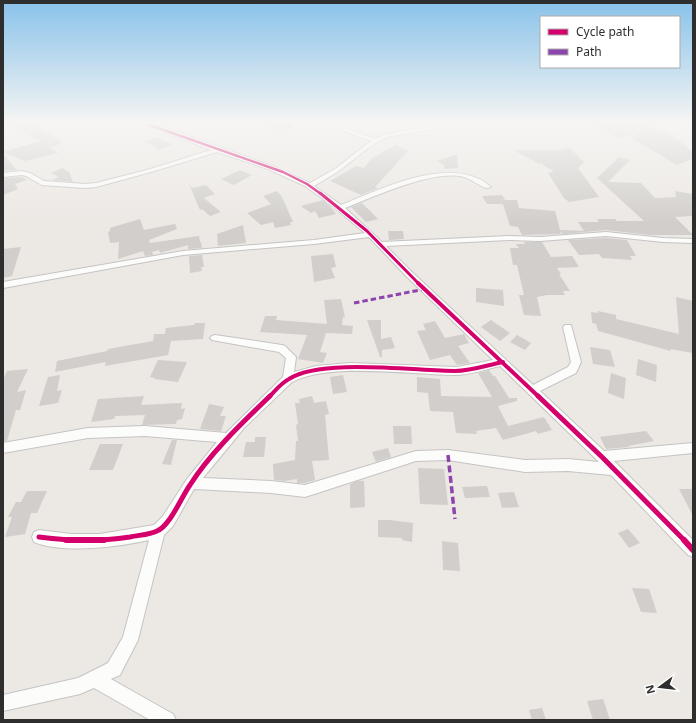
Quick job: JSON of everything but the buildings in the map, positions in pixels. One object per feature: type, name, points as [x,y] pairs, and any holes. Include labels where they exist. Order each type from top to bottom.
[{"type":"street","points":[[3,175],[22,173],[28,174],[42,183],[85,186],[96,185],[149,172],[199,156]]},
{"type":"street","points":[[234,156],[273,168],[310,186],[339,208],[381,244],[410,275],[602,457],[612,469],[693,550]]},
{"type":"street","points":[[310,186],[337,170],[355,156]]},
{"type":"street","points":[[339,208],[391,188],[425,178],[449,174],[462,174],[488,187]]},
{"type":"street","points":[[381,244],[509,238],[540,239],[606,234],[656,240],[693,241]]},
{"type":"street","points":[[3,285],[183,253],[314,242],[370,235]]},
{"type":"street","points":[[531,391],[572,370],[576,362],[568,327]]},
{"type":"street","points":[[215,338],[282,349],[291,357],[288,378]]},
{"type":"street","points":[[39,537],[71,541],[100,541],[140,536],[158,531],[168,521],[191,483],[228,438],[288,378],[316,370],[350,367],[457,372],[503,362]]},
{"type":"street","points":[[3,448],[88,433],[145,431],[228,438]]},
{"type":"street","points":[[602,457],[693,448]]},
{"type":"street","points":[[191,483],[271,487],[305,492],[416,456],[448,455],[525,466],[568,465],[612,469]]},
{"type":"street","points":[[3,703],[80,686],[114,669],[130,640],[158,531]]},
{"type":"street","points":[[94,679],[167,720]]},
{"type":"marked path","points":[[354,303],[425,289]]},
{"type":"marked path","points":[[448,455],[455,519]]},
{"type":"cycle path","points":[[235,156],[283,172],[307,184],[344,211],[367,231],[410,275],[602,457],[693,550]]},
{"type":"cycle path","points":[[39,537],[71,541],[100,541],[158,531],[168,521],[191,483],[217,451],[241,424],[288,379],[296,375],[316,370],[350,367],[457,371],[503,362]]}]
